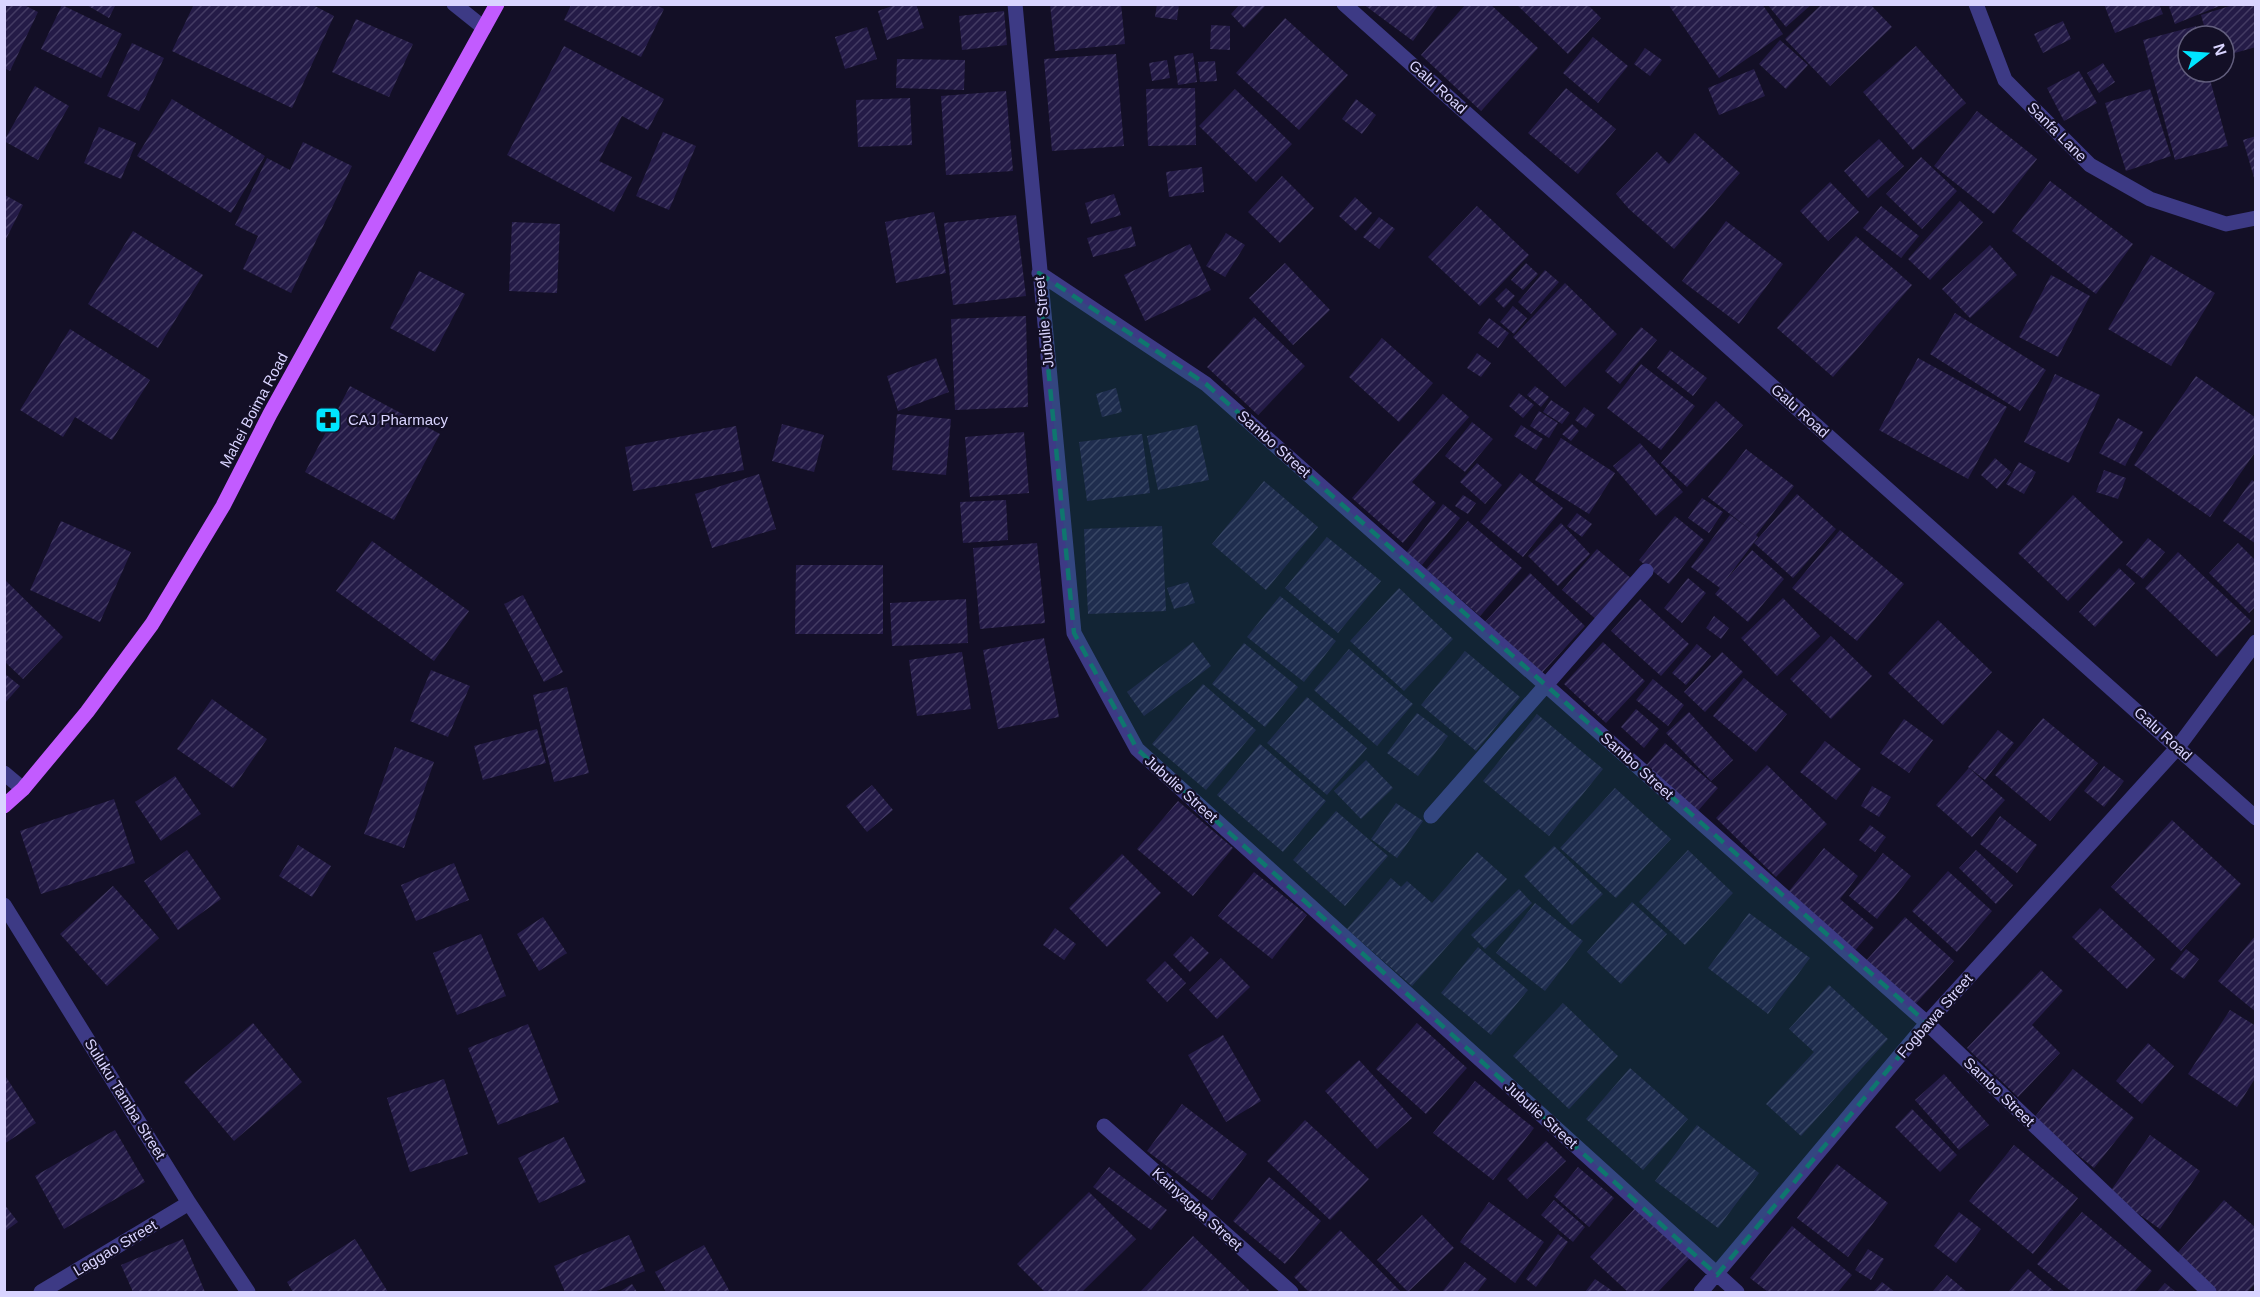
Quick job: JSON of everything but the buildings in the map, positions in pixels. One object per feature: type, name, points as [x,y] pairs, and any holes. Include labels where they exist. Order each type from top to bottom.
[{"type":"main road","name":"Mahei Boima Road","points":[[4,806],[23,789],[87,712],[152,624],[223,506],[270,414],[498,4]]},
{"type":"street","points":[[454,4],[484,28]]},
{"type":"street","name":"Jubulie Street","points":[[1015,4],[1074,633],[1137,749],[1737,1293]]},
{"type":"street","name":"Galu Road","points":[[1344,4],[2256,818]]},
{"type":"street","name":"Sanfa Lane","points":[[1976,4],[2005,80],[2090,165],[2150,199],[2226,224],[2256,218]]},
{"type":"street","name":"Sambo Street","points":[[1039,273],[1206,384],[1927,1023],[2209,1293]]},
{"type":"street","points":[[1431,816],[1646,571]]},
{"type":"street","name":"Fogbawa Street","points":[[1701,1293],[1927,1023],[2178,747],[2256,642]]},
{"type":"street","points":[[4,772],[23,789]]},
{"type":"street","name":"Suluku Tamba Street","points":[[4,905],[189,1203],[248,1293]]},
{"type":"street","name":"Kainyagba Street","points":[[1104,1126],[1291,1293]]},
{"type":"street","name":"Laggao Street","points":[[41,1293],[189,1203]]},
{"type":"highlighted area","points":[[1039,273],[1206,384],[1927,1023],[1717,1275],[1137,749],[1074,633]]},
{"type":"place","name":"CAJ Pharmacy","points":[[328,420]]}]
